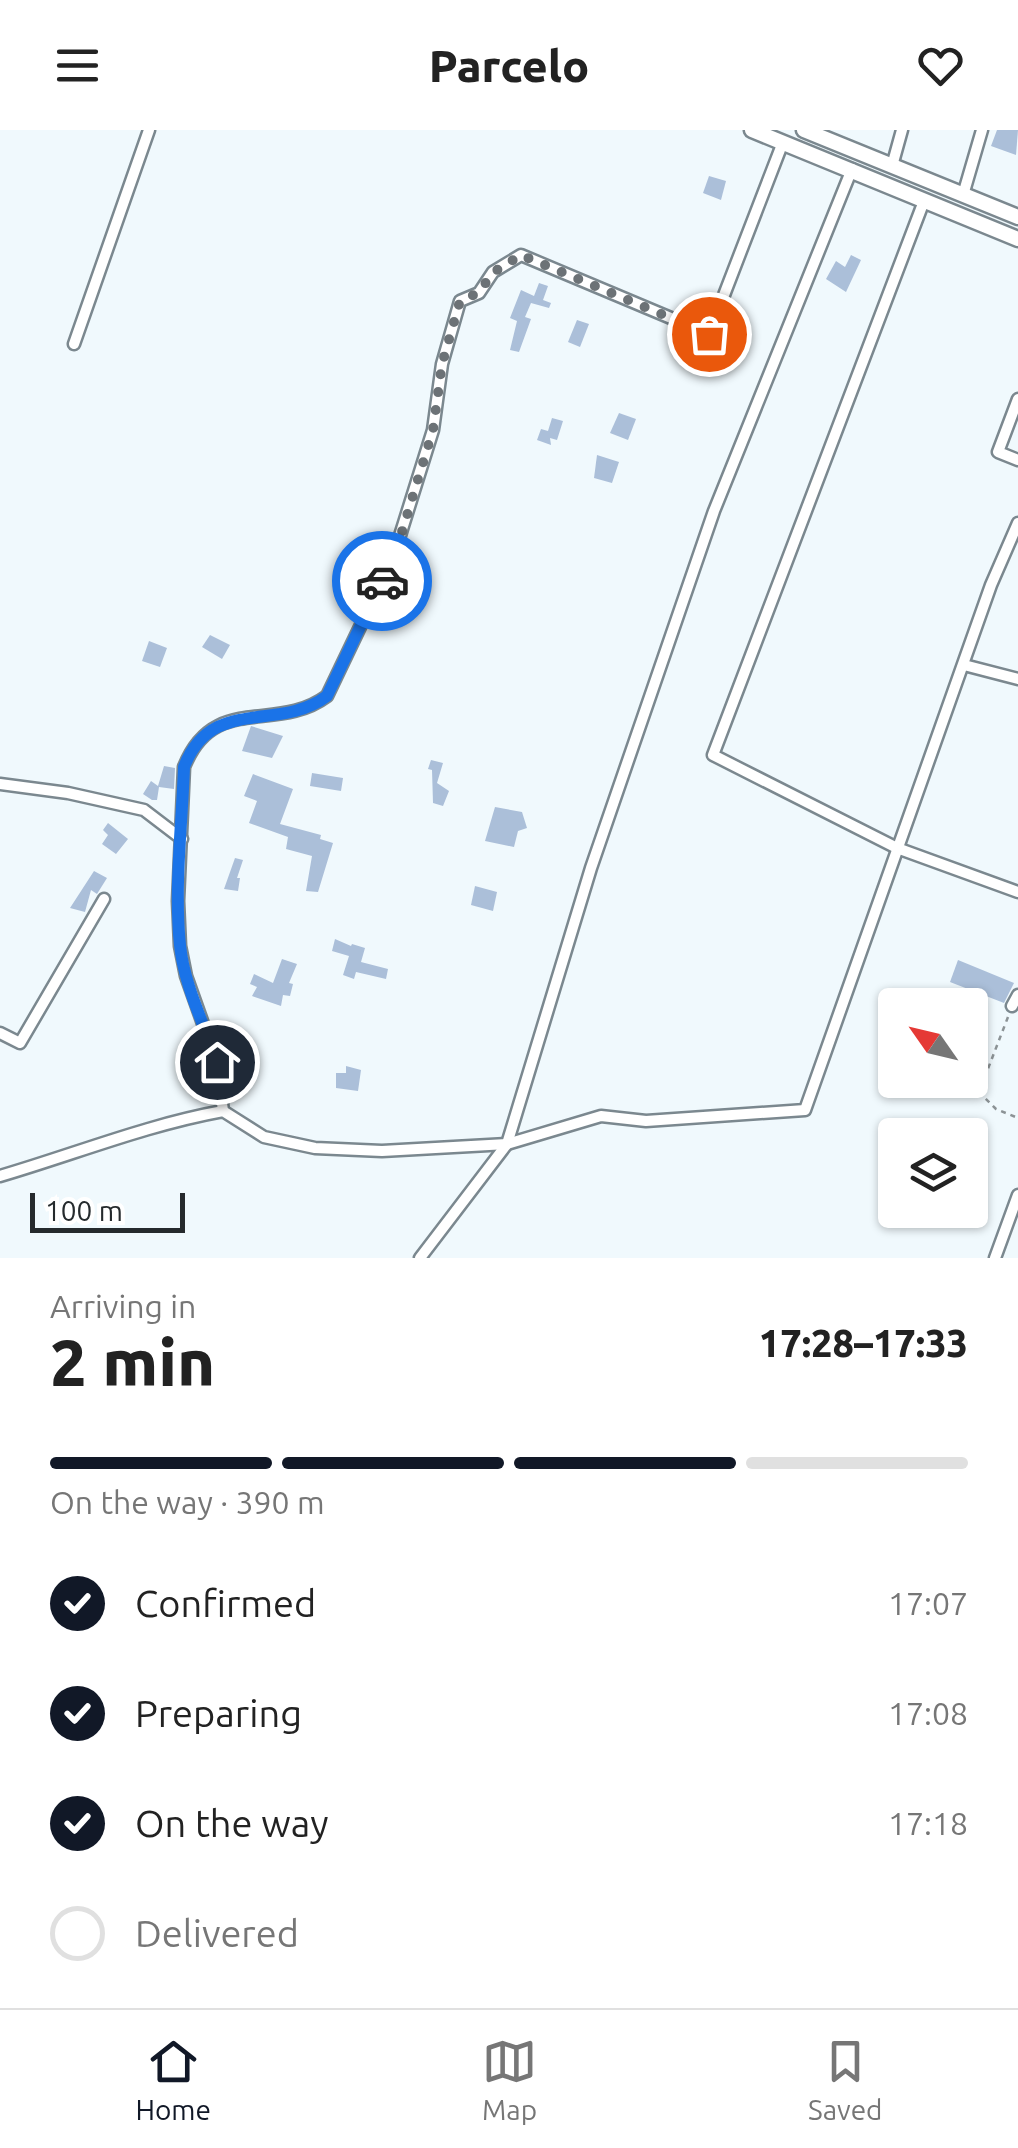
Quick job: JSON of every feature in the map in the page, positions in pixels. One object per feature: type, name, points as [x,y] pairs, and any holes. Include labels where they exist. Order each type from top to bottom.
[{"type":"main road","points":[[752,130],[1018,239]]},
{"type":"main road","points":[[804,130],[1018,218]]},
{"type":"street","points":[[74,344],[149,130]]},
{"type":"street","points":[[892,166],[902,130]]},
{"type":"street","points":[[963,195],[982,130]]},
{"type":"street","points":[[223,1111],[217,1062],[186,976],[180,946],[178,901],[184,767],[192,747],[216,726],[252,715],[287,715],[311,708],[327,696],[394,558],[433,430],[442,364],[460,301],[478,293],[494,272],[521,255],[709,334],[784,142]]},
{"type":"street","points":[[420,1258],[508,1144],[591,868],[714,511],[852,169]]},
{"type":"street","points":[[924,202],[713,755],[896,848],[1018,892]]},
{"type":"street","points":[[1018,399],[998,452],[1018,460]]},
{"type":"street","points":[[0,1176],[139,1129],[223,1111],[264,1137],[315,1148],[382,1151],[508,1144],[601,1116],[646,1121],[805,1110],[991,585],[1018,523]]},
{"type":"street","points":[[964,665],[1018,679]]},
{"type":"street","points":[[0,784],[53,790],[144,810],[182,838]]},
{"type":"street","points":[[0,1033],[20,1043],[104,899]]},
{"type":"street","points":[[1012,1006],[1018,995]]},
{"type":"street","points":[[995,1258],[1018,1195]]},
{"type":"path","points":[[1012,1006],[978,1092],[996,1109],[1018,1118]]},
{"type":"building","points":[[997,130],[1018,130],[1016,155],[991,146]]},
{"type":"building","points":[[709,176],[726,181],[721,200],[703,193]]},
{"type":"building","points":[[851,255],[861,260],[846,292],[826,279],[836,261],[845,267]]},
{"type":"building","points":[[539,283],[548,286],[543,300],[551,303],[549,308],[531,303],[525,317],[531,319],[519,352],[510,350],[517,321],[510,318],[521,290],[534,296]]},
{"type":"building","points":[[577,320],[589,324],[580,347],[568,342]]},
{"type":"building","points":[[619,413],[636,419],[628,440],[610,433]]},
{"type":"building","points":[[552,418],[563,421],[557,440],[550,438],[551,445],[537,440],[541,429],[548,431]]},
{"type":"building","points":[[597,455],[619,462],[612,483],[594,478]]},
{"type":"building","points":[[210,635],[230,645],[222,659],[202,647]]},
{"type":"building","points":[[149,641],[167,648],[160,667],[142,661]]},
{"type":"building","points":[[251,726],[283,736],[272,758],[242,751]]},
{"type":"building","points":[[431,760],[443,763],[437,783],[449,791],[443,806],[433,803],[432,770],[428,769]]},
{"type":"building","points":[[164,766],[175,768],[174,789],[159,787],[157,800],[152,800],[143,794],[151,781],[158,786]]},
{"type":"building","points":[[312,773],[343,778],[341,791],[310,786]]},
{"type":"building","points":[[253,774],[293,789],[280,824],[321,835],[320,839],[333,843],[318,892],[306,891],[312,856],[286,849],[288,837],[249,823],[257,801],[244,796]]},
{"type":"building","points":[[495,807],[522,812],[527,828],[518,831],[514,847],[485,841]]},
{"type":"building","points":[[108,823],[128,839],[116,854],[102,844],[108,835],[103,830]]},
{"type":"building","points":[[235,858],[243,860],[237,878],[238,891],[224,889]]},
{"type":"building","points":[[94,871],[107,878],[97,894],[91,890],[85,912],[70,908]]},
{"type":"building","points":[[475,886],[497,892],[493,911],[471,905]]},
{"type":"building","points":[[335,939],[365,948],[361,962],[388,969],[386,979],[356,972],[354,979],[343,975],[349,956],[332,951]]},
{"type":"building","points":[[282,959],[297,964],[289,983],[293,984],[290,996],[283,995],[281,1006],[252,996],[257,987],[250,984],[254,974],[273,983]]},
{"type":"building","points":[[958,960],[1014,983],[1004,1003],[988,997],[988,988],[965,988],[950,982]]},
{"type":"building","points":[[346,1066],[361,1070],[358,1091],[336,1088],[336,1073],[346,1073]]},
{"type":"way so far","points":[[382,581],[394,558],[433,430],[442,364],[454,316],[460,301],[478,293],[494,272],[521,255],[709,334]]},
{"type":"route","points":[[217,1062],[186,976],[180,946],[178,901],[184,767],[192,747],[216,726],[252,715],[287,715],[311,708],[327,696],[382,581]]}]
